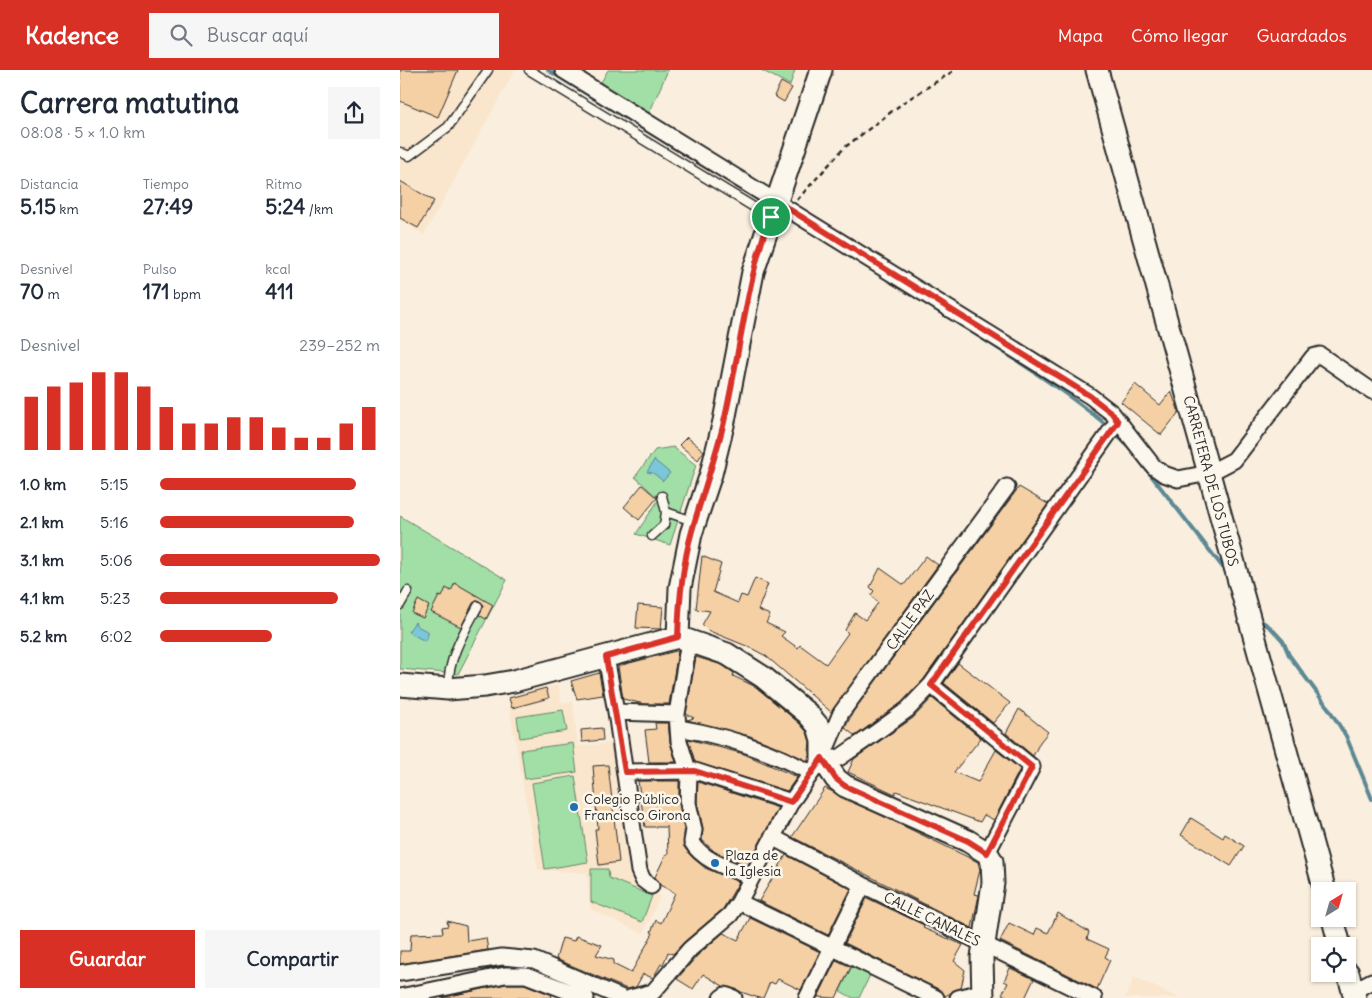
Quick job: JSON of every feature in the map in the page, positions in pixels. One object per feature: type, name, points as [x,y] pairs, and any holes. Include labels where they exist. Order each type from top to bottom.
[{"type":"main road","points":[[683,639],[680,588],[695,521],[711,474],[724,421],[753,272],[821,70]]},
{"type":"main road","name":"CARRETERA DE LOS TUBOS","points":[[1097,70],[1322,882]]},
{"type":"main road","points":[[400,685],[448,689],[514,681],[683,639],[727,654],[763,677],[808,714],[818,726],[822,740],[817,766],[845,786],[968,841],[987,853],[992,862],[993,883],[984,945],[982,995]]},
{"type":"street","points":[[563,70],[775,205],[1090,396],[1112,413],[1154,467],[1164,474],[1178,479],[1208,473],[1234,460],[1313,357],[1320,355],[1372,391]]},
{"type":"street","points":[[616,712],[678,721],[743,742],[786,760],[817,766],[839,758],[907,710],[931,685],[1118,422]]},
{"type":"street","name":"CALLE PAZ","points":[[630,998],[653,992],[690,950],[730,915],[740,902],[791,802],[817,766],[841,713],[1007,487]]},
{"type":"street","points":[[683,639],[678,721],[679,741],[689,772],[688,803],[694,830],[692,842],[698,850],[716,863],[752,877]]},
{"type":"street","points":[[606,657],[616,712],[639,871],[643,880],[651,886]]},
{"type":"street","points":[[931,685],[1032,767],[987,853]]},
{"type":"street","points":[[625,772],[695,771],[791,802]]},
{"type":"street","name":"CALLE CANALES","points":[[772,837],[863,885],[1094,998]]},
{"type":"street","points":[[807,998],[863,885]]},
{"type":"street","points":[[740,902],[832,947],[920,994],[936,998]]},
{"type":"street","points":[[400,974],[502,957],[534,960],[622,998]]},
{"type":"street","points":[[400,997],[505,975],[526,975],[556,992],[586,998]]},
{"type":"street","points":[[1352,987],[1372,981]]},
{"type":"street","points":[[721,998],[725,995],[734,998]]},
{"type":"street","points":[[958,998],[982,995]]},
{"type":"lane","points":[[400,152],[409,156],[448,127],[488,70]]},
{"type":"lane","points":[[528,70],[775,205]]},
{"type":"lane","points":[[652,536],[664,525],[666,512],[662,496]]},
{"type":"lane","points":[[666,512],[695,521]]},
{"type":"lane","points":[[400,605],[408,591]]},
{"type":"lane","points":[[448,689],[448,674],[457,645],[478,606]]},
{"type":"path","points":[[775,205],[797,200],[844,148],[904,102],[955,70]]},
{"type":"shaded area","points":[[400,70],[515,70],[424,235],[400,220]]},
{"type":"shaded area","name":"Colegio Público Francisco Girona","points":[[558,685],[562,703],[573,701],[578,746],[611,743],[633,879],[660,897],[643,934],[590,909],[587,873],[538,870],[507,696]]},
{"type":"shaded area","points":[[1134,977],[1179,998],[1125,998]]},
{"type":"green space","points":[[608,70],[668,70],[648,116],[599,86]]},
{"type":"green space","points":[[761,70],[795,70],[790,85]]},
{"type":"green space","points":[[673,447],[696,465],[670,545],[636,534],[659,499],[635,477],[655,450]]},
{"type":"green space","points":[[400,516],[507,580],[458,674],[400,669]]},
{"type":"green space","points":[[563,710],[567,731],[520,738],[517,717]]},
{"type":"green space","points":[[573,743],[577,772],[525,779],[521,750]]},
{"type":"green space","points":[[575,776],[588,862],[545,869],[532,783]]},
{"type":"green space","points":[[591,869],[608,869],[609,878],[652,896],[642,922],[591,902]]},
{"type":"green space","points":[[853,964],[871,973],[859,998],[853,998],[840,991]]},
{"type":"water","points":[[654,460],[670,473],[663,481],[653,473],[647,472]]},
{"type":"water","points":[[415,622],[417,626],[429,632],[425,641],[408,632]]},
{"type":"building","points":[[400,70],[458,70],[438,117],[400,101]]},
{"type":"building","points":[[781,82],[792,88],[784,102],[774,96]]},
{"type":"building","points":[[400,181],[434,201],[418,228],[400,218]]},
{"type":"building","points":[[1135,384],[1160,405],[1171,391],[1179,412],[1161,435],[1121,402]]},
{"type":"building","points":[[687,437],[704,451],[698,460],[679,445]]},
{"type":"building","points":[[642,485],[657,498],[639,520],[624,507]]},
{"type":"building","points":[[1019,487],[1048,504],[924,679],[901,703],[855,736],[845,728],[853,712]]},
{"type":"building","points":[[702,556],[721,564],[713,592],[738,603],[741,595],[747,597],[755,578],[768,584],[758,610],[770,615],[766,623],[785,632],[781,636],[798,648],[800,645],[826,664],[848,633],[845,630],[855,613],[865,620],[878,603],[871,595],[874,591],[870,587],[880,568],[904,585],[926,556],[938,565],[831,712],[766,656],[707,630],[702,625],[710,611],[696,609]]},
{"type":"building","points":[[455,583],[493,605],[486,619],[479,615],[484,605],[478,600],[473,603],[461,627],[431,612],[439,596],[442,597],[446,588],[451,591]]},
{"type":"building","points":[[418,600],[429,606],[423,618],[412,613]]},
{"type":"building","points":[[638,605],[663,607],[661,629],[636,628]]},
{"type":"building","points":[[678,651],[669,704],[644,704],[623,699],[618,666]]},
{"type":"building","points":[[696,657],[722,665],[734,673],[733,676],[756,687],[799,723],[807,732],[810,742],[808,761],[750,736],[687,720],[694,718],[686,714]]},
{"type":"building","points":[[958,663],[1010,703],[993,723],[944,683]]},
{"type":"building","points":[[599,673],[603,695],[577,699],[571,681]]},
{"type":"building","points":[[546,688],[549,698],[512,708],[509,698]]},
{"type":"building","points":[[932,698],[981,738],[954,772],[978,782],[996,750],[1020,769],[994,820],[984,815],[980,822],[896,791],[895,794],[848,772],[854,759],[913,718]]},
{"type":"building","points":[[1019,709],[1048,732],[1033,756],[1006,733]]},
{"type":"building","points":[[655,723],[668,723],[670,742],[676,762],[649,762],[645,730],[656,729]]},
{"type":"building","points":[[602,728],[603,740],[582,742],[581,730]]},
{"type":"building","points":[[688,739],[744,754],[797,777],[787,791],[695,762]]},
{"type":"building","points":[[608,765],[619,862],[599,865],[595,829],[598,829],[593,766]]},
{"type":"building","points":[[638,781],[679,781],[679,803],[684,830],[684,847],[705,868],[739,882],[723,909],[684,942],[673,954],[668,952],[663,965],[661,964],[653,978],[643,974],[636,987],[627,989],[556,959],[562,938],[574,941],[576,936],[602,945],[596,955],[614,960],[613,964],[631,973],[653,933],[651,932],[656,920],[661,923],[675,893],[660,885],[655,877],[666,854],[668,854],[667,827],[645,827]]},
{"type":"building","points":[[698,782],[778,808],[748,865],[715,852],[702,840],[703,828],[697,802]]},
{"type":"building","points":[[825,788],[978,862],[980,870],[974,894],[979,895],[972,928],[792,837]]},
{"type":"building","points":[[1191,818],[1223,838],[1225,834],[1244,846],[1231,866],[1181,835]]},
{"type":"building","points":[[786,855],[851,889],[828,935],[759,901]]},
{"type":"building","points":[[867,898],[924,925],[923,928],[963,945],[954,961],[965,970],[961,988],[945,996],[940,990],[845,943]]},
{"type":"building","points":[[1058,913],[1089,932],[1087,939],[1109,949],[1105,957],[1110,960],[1097,989],[1000,941],[1009,923],[1034,935],[1037,928],[1048,933]]},
{"type":"building","points":[[750,918],[820,952],[801,990],[778,979],[775,984],[770,982],[763,998],[759,998],[723,986],[703,974],[693,989],[677,979],[697,956],[723,933],[738,940]]},
{"type":"building","points":[[447,921],[466,926],[467,941],[486,938],[488,950],[400,964],[400,951],[410,951],[411,934],[443,933],[442,927],[448,926]]},
{"type":"building","points":[[836,960],[851,967],[836,998],[818,997]]},
{"type":"building","points":[[1010,968],[1034,979],[1025,998],[1010,998],[1002,994],[1008,983],[1004,981]]},
{"type":"building","points":[[506,984],[524,984],[552,995],[551,998],[441,998]]},
{"type":"waterway","points":[[548,70],[712,171]]},
{"type":"waterway","points":[[905,290],[1035,372],[1109,427]]},
{"type":"waterway","points":[[1115,433],[1129,447],[1228,574]]},
{"type":"waterway","points":[[1257,618],[1271,628],[1283,641],[1289,655],[1329,709],[1346,736],[1372,799]]},
{"type":"place","name":"Colegio Público Francisco Girona","points":[[574,807]]},
{"type":"place","name":"Plaza de la Iglesia","points":[[715,863]]},
{"type":"route","points":[[776,201],[1090,396],[1112,413],[1118,422],[931,685],[1032,767],[987,853],[968,841],[845,786],[836,779],[822,758],[791,802],[695,771],[625,772],[606,657],[678,637],[680,588],[691,534],[711,474],[724,421],[753,272],[771,217],[776,201]]}]
